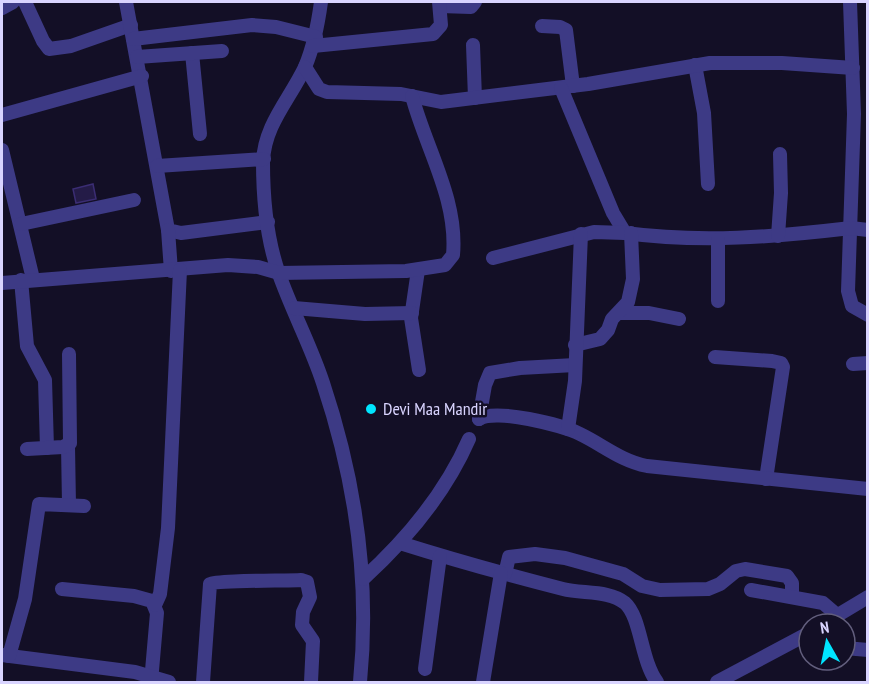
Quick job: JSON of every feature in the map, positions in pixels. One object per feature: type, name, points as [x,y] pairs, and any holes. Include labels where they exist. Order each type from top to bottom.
[{"type":"street","points":[[2,8],[14,2]]},
{"type":"street","points":[[25,2],[43,41],[50,49],[132,32],[252,25],[276,27],[314,42],[433,34],[441,25],[440,4],[471,7],[475,2]]},
{"type":"street","points":[[126,2],[142,76],[176,271],[168,528],[162,583],[155,605],[151,680]]},
{"type":"street","points":[[321,2],[314,42],[305,67],[276,115],[269,132],[264,159],[268,222],[279,273],[320,374],[336,425],[354,508],[363,579],[365,617],[360,682]]},
{"type":"street","points":[[850,2],[853,68],[849,299],[857,310],[867,315]]},
{"type":"street","points":[[542,27],[560,27],[566,30],[567,87],[613,213],[628,233],[632,287],[625,307],[600,339],[575,345]]},
{"type":"street","points":[[474,45],[475,98]]},
{"type":"street","points":[[137,57],[222,51]]},
{"type":"street","points":[[192,53],[201,134]]},
{"type":"street","points":[[305,67],[320,89],[327,92],[412,96],[430,101],[567,87],[696,65],[756,62],[853,68]]},
{"type":"street","points":[[696,65],[704,112],[708,184]]},
{"type":"street","points":[[2,115],[142,76]]},
{"type":"street","points":[[2,278],[27,280],[243,265],[279,273],[437,268],[451,261],[454,236],[445,188],[420,128],[412,96]]},
{"type":"street","points":[[2,150],[21,224],[27,280],[27,346],[45,380],[47,448]]},
{"type":"street","points":[[778,236],[782,193],[780,154]]},
{"type":"street","points":[[157,166],[264,159]]},
{"type":"street","points":[[21,224],[134,200]]},
{"type":"street","points":[[168,230],[181,233],[268,222]]},
{"type":"street","points":[[493,258],[581,234],[628,233],[678,239],[718,240],[851,228],[867,230]]},
{"type":"street","points":[[568,429],[575,365],[581,234]]},
{"type":"street","points":[[718,240],[718,301]]},
{"type":"street","points":[[418,270],[412,313],[419,370]]},
{"type":"street","points":[[294,308],[342,313],[412,313]]},
{"type":"street","points":[[619,313],[650,313],[679,319]]},
{"type":"street","points":[[69,354],[71,438],[68,446],[69,505]]},
{"type":"street","points":[[715,357],[772,361],[781,363],[783,367],[766,479]]},
{"type":"street","points":[[575,365],[520,368],[490,373],[485,385],[479,419],[484,416],[498,416],[568,429],[615,456],[637,464],[867,489]]},
{"type":"street","points":[[363,579],[400,543],[433,504],[469,439]]},
{"type":"street","points":[[27,449],[68,446]]},
{"type":"street","points":[[84,506],[39,504],[25,599],[5,656],[135,672],[151,680],[170,682]]},
{"type":"street","points":[[400,543],[563,589],[604,595],[624,603],[634,619],[646,665],[657,682]]},
{"type":"street","points":[[483,682],[503,573],[509,557],[535,554],[617,572],[646,587],[693,591],[715,587],[736,571],[751,568],[787,576],[792,583],[792,597]]},
{"type":"street","points":[[425,669],[441,556]]},
{"type":"street","points":[[203,682],[210,584],[218,581],[301,580],[307,582],[310,591],[302,625],[314,641],[311,682]]},
{"type":"street","points":[[62,589],[134,596],[152,601],[155,605]]},
{"type":"street","points":[[752,590],[824,603],[834,612]]},
{"type":"street","points":[[842,612],[867,597]]},
{"type":"street","points":[[717,682],[797,642]]},
{"type":"building","points":[[93,184],[96,199],[76,203],[73,189]]},
{"type":"place","name":"Devi Maa Mandir","points":[[371,409]]}]
